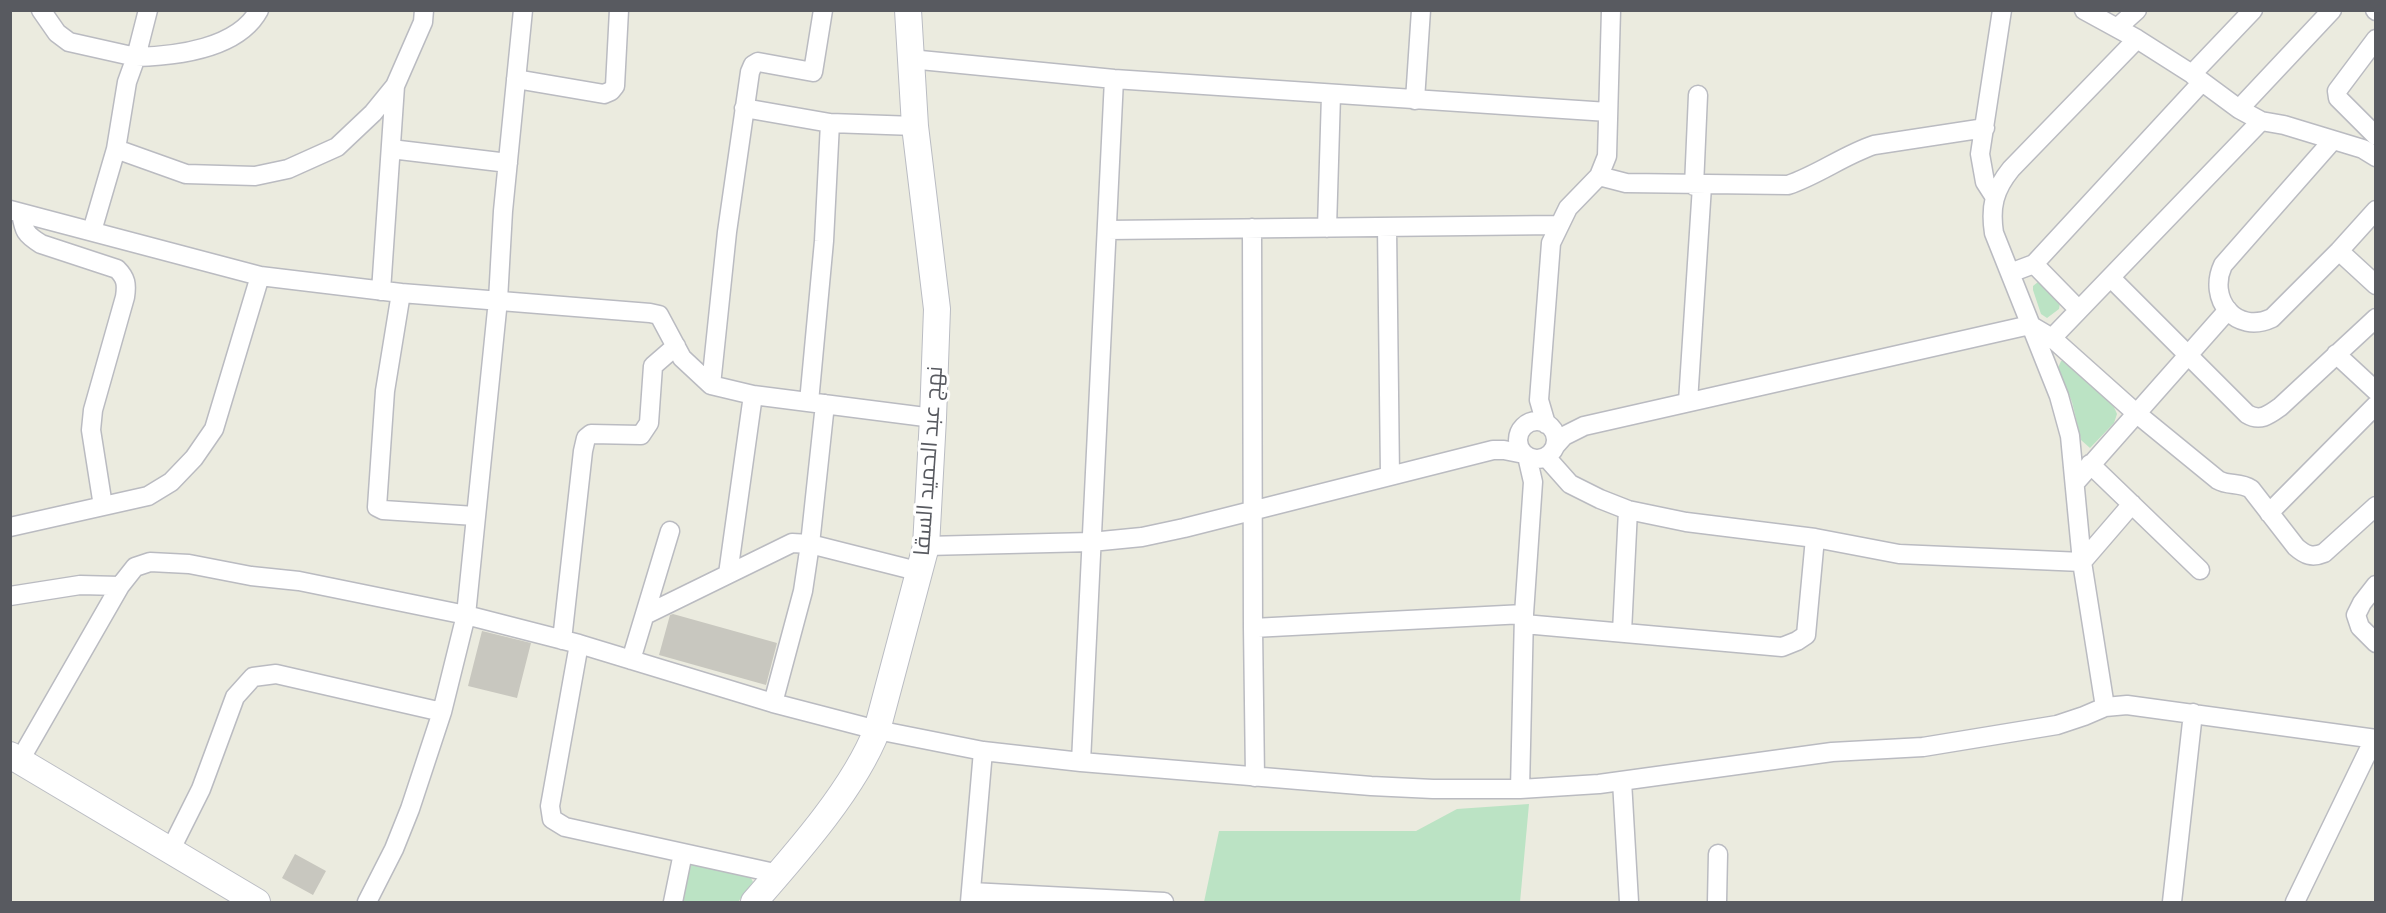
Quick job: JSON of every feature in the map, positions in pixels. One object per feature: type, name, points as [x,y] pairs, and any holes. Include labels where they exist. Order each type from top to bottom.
[{"type":"street","points":[[41,10],[57,33],[69,42],[136,57],[176,56],[212,46],[247,27],[259,10]]},
{"type":"street","points":[[92,231],[116,149],[127,82],[148,10]]},
{"type":"street","points":[[116,149],[186,174],[255,176],[288,169],[338,147],[373,113],[395,86],[423,22],[424,10]]},
{"type":"street","points":[[367,903],[394,849],[442,712],[465,615],[498,300],[507,164],[523,10]]},
{"type":"street","points":[[516,79],[604,94],[611,91],[615,86],[619,10]]},
{"type":"street","points":[[711,385],[727,232],[744,108],[753,65],[758,62],[813,72],[823,10]]},
{"type":"street","name":"نهج عبد الحميد السقا","points":[[754,903],[779,874],[858,770],[877,730],[921,572],[926,546],[937,309],[915,126],[908,10]]},
{"type":"street","points":[[1415,100],[1421,10]]},
{"type":"street","points":[[1611,10],[1607,156],[1599,176],[1568,208],[1551,243],[1536,426],[1519,444],[1539,454],[1570,484],[1628,510],[1686,522],[1815,538],[1899,554],[2082,562]]},
{"type":"street","points":[[1994,196],[1985,182],[1980,154],[2002,10]]},
{"type":"street","points":[[2084,10],[2137,39],[2239,109],[2261,121],[2333,140],[2374,147]]},
{"type":"street","points":[[2117,28],[2137,10]]},
{"type":"street","points":[[2010,273],[2034,264],[2197,78],[2253,10]]},
{"type":"street","points":[[2239,109],[2332,10]]},
{"type":"street","points":[[2105,707],[2082,562],[2070,436],[2061,406],[1994,233],[1992,215],[1994,196],[2001,181],[2137,39]]},
{"type":"street","points":[[2374,147],[2338,98],[2337,91],[2376,39]]},
{"type":"street","points":[[910,59],[1114,79],[1608,112]]},
{"type":"street","points":[[1081,762],[1114,79]]},
{"type":"street","points":[[381,291],[395,86]]},
{"type":"street","points":[[1327,228],[1331,95]]},
{"type":"street","points":[[1688,402],[1698,186],[1698,95]]},
{"type":"street","points":[[744,108],[830,123],[915,126]]},
{"type":"street","points":[[2052,338],[2261,121]]},
{"type":"street","points":[[773,703],[803,591],[810,544],[830,123]]},
{"type":"street","points":[[1599,176],[1626,183],[1698,186],[1788,185],[1874,145],[1984,128]]},
{"type":"street","points":[[2333,140],[2223,265],[2218,275],[2222,301],[2228,310],[2244,322],[2252,324],[2272,318],[2376,210]]},
{"type":"street","points":[[391,149],[507,164]]},
{"type":"street","points":[[16,211],[260,276],[401,293],[659,315],[682,358],[711,385],[753,395],[933,418]]},
{"type":"street","points":[[16,211],[24,230],[30,237],[41,244],[117,269],[127,285],[93,410],[91,430],[103,506]]},
{"type":"street","points":[[1107,230],[1558,225]]},
{"type":"street","points":[[1387,227],[1390,476]]},
{"type":"street","points":[[1252,228],[1252,627],[1255,777]]},
{"type":"street","points":[[2339,251],[2376,285]]},
{"type":"street","points":[[2034,264],[2079,310]]},
{"type":"street","points":[[10,527],[148,496],[171,482],[194,458],[214,429],[260,276]]},
{"type":"street","points":[[2111,278],[2247,414],[2258,418],[2264,418],[2280,407],[2376,318]]},
{"type":"street","points":[[401,293],[385,391],[377,507],[382,510],[475,516]]},
{"type":"street","points":[[2074,483],[2228,310]]},
{"type":"street","points":[[1493,450],[1536,426],[1584,426],[2030,325],[2052,338],[2136,413],[2222,482],[2243,484],[2251,489],[2296,547],[2306,554],[2314,556],[2327,550],[2376,506]]},
{"type":"street","points":[[675,345],[653,366],[650,423],[646,431],[641,435],[591,434],[586,438],[582,451],[573,532],[570,642],[550,806],[552,819],[565,827],[779,874]]},
{"type":"street","points":[[2336,354],[2376,391]]},
{"type":"street","points":[[728,574],[753,395]]},
{"type":"street","points":[[2269,513],[2376,405]]},
{"type":"street","points":[[1520,789],[1524,619],[1533,482],[1539,454],[1554,432],[1536,426]]},
{"type":"street","points":[[926,546],[1091,542],[1142,537],[1493,450],[1539,454],[1564,436],[1584,426]]},
{"type":"street","points":[[2090,464],[2200,570]]},
{"type":"street","points":[[2082,562],[2132,504]]},
{"type":"street","points":[[1622,632],[1628,510]]},
{"type":"street","points":[[631,660],[670,531]]},
{"type":"street","points":[[1252,627],[1524,619],[1622,632],[1782,647],[1806,635],[1815,538]]},
{"type":"street","points":[[645,615],[792,543],[810,544],[921,572]]},
{"type":"street","points":[[251,901],[15,758],[120,586],[135,567],[142,564],[189,564],[251,576],[299,581],[465,615],[570,642],[773,703],[877,730],[983,751],[1255,777],[1433,789],[1520,789],[1622,781],[1832,752],[1923,747],[2057,725],[2105,707],[2127,705],[2375,739],[2295,903]]},
{"type":"street","points":[[10,596],[80,585],[120,586]]},
{"type":"street","points":[[2376,585],[2356,615],[2360,627],[2376,643]]},
{"type":"street","points":[[170,851],[201,789],[235,697],[253,677],[276,674],[442,712]]},
{"type":"street","points":[[2172,903],[2193,713]]},
{"type":"street","points":[[983,751],[970,897],[1164,903]]},
{"type":"street","points":[[1622,781],[1629,903]]},
{"type":"street","points":[[673,903],[683,853]]},
{"type":"street","points":[[1717,903],[1718,854]]},
{"type":"green space","points":[[2038,282],[2060,303],[2059,309],[2047,318],[2041,314],[2033,290],[2033,286]]},
{"type":"green space","points":[[2061,361],[2067,361],[2114,407],[2117,414],[2114,423],[2090,448],[2081,440],[2072,402],[2058,368]]},
{"type":"green space","points":[[1529,804],[1520,902],[1204,902],[1219,831],[1416,831],[1457,809]]},
{"type":"green space","points":[[693,864],[750,876],[753,882],[738,902],[680,902],[687,868]]},
{"type":"building","points":[[670,615],[777,643],[766,685],[659,655]]},
{"type":"building","points":[[482,631],[531,643],[517,698],[468,686]]},
{"type":"building","points":[[295,854],[326,871],[313,895],[282,878]]}]
